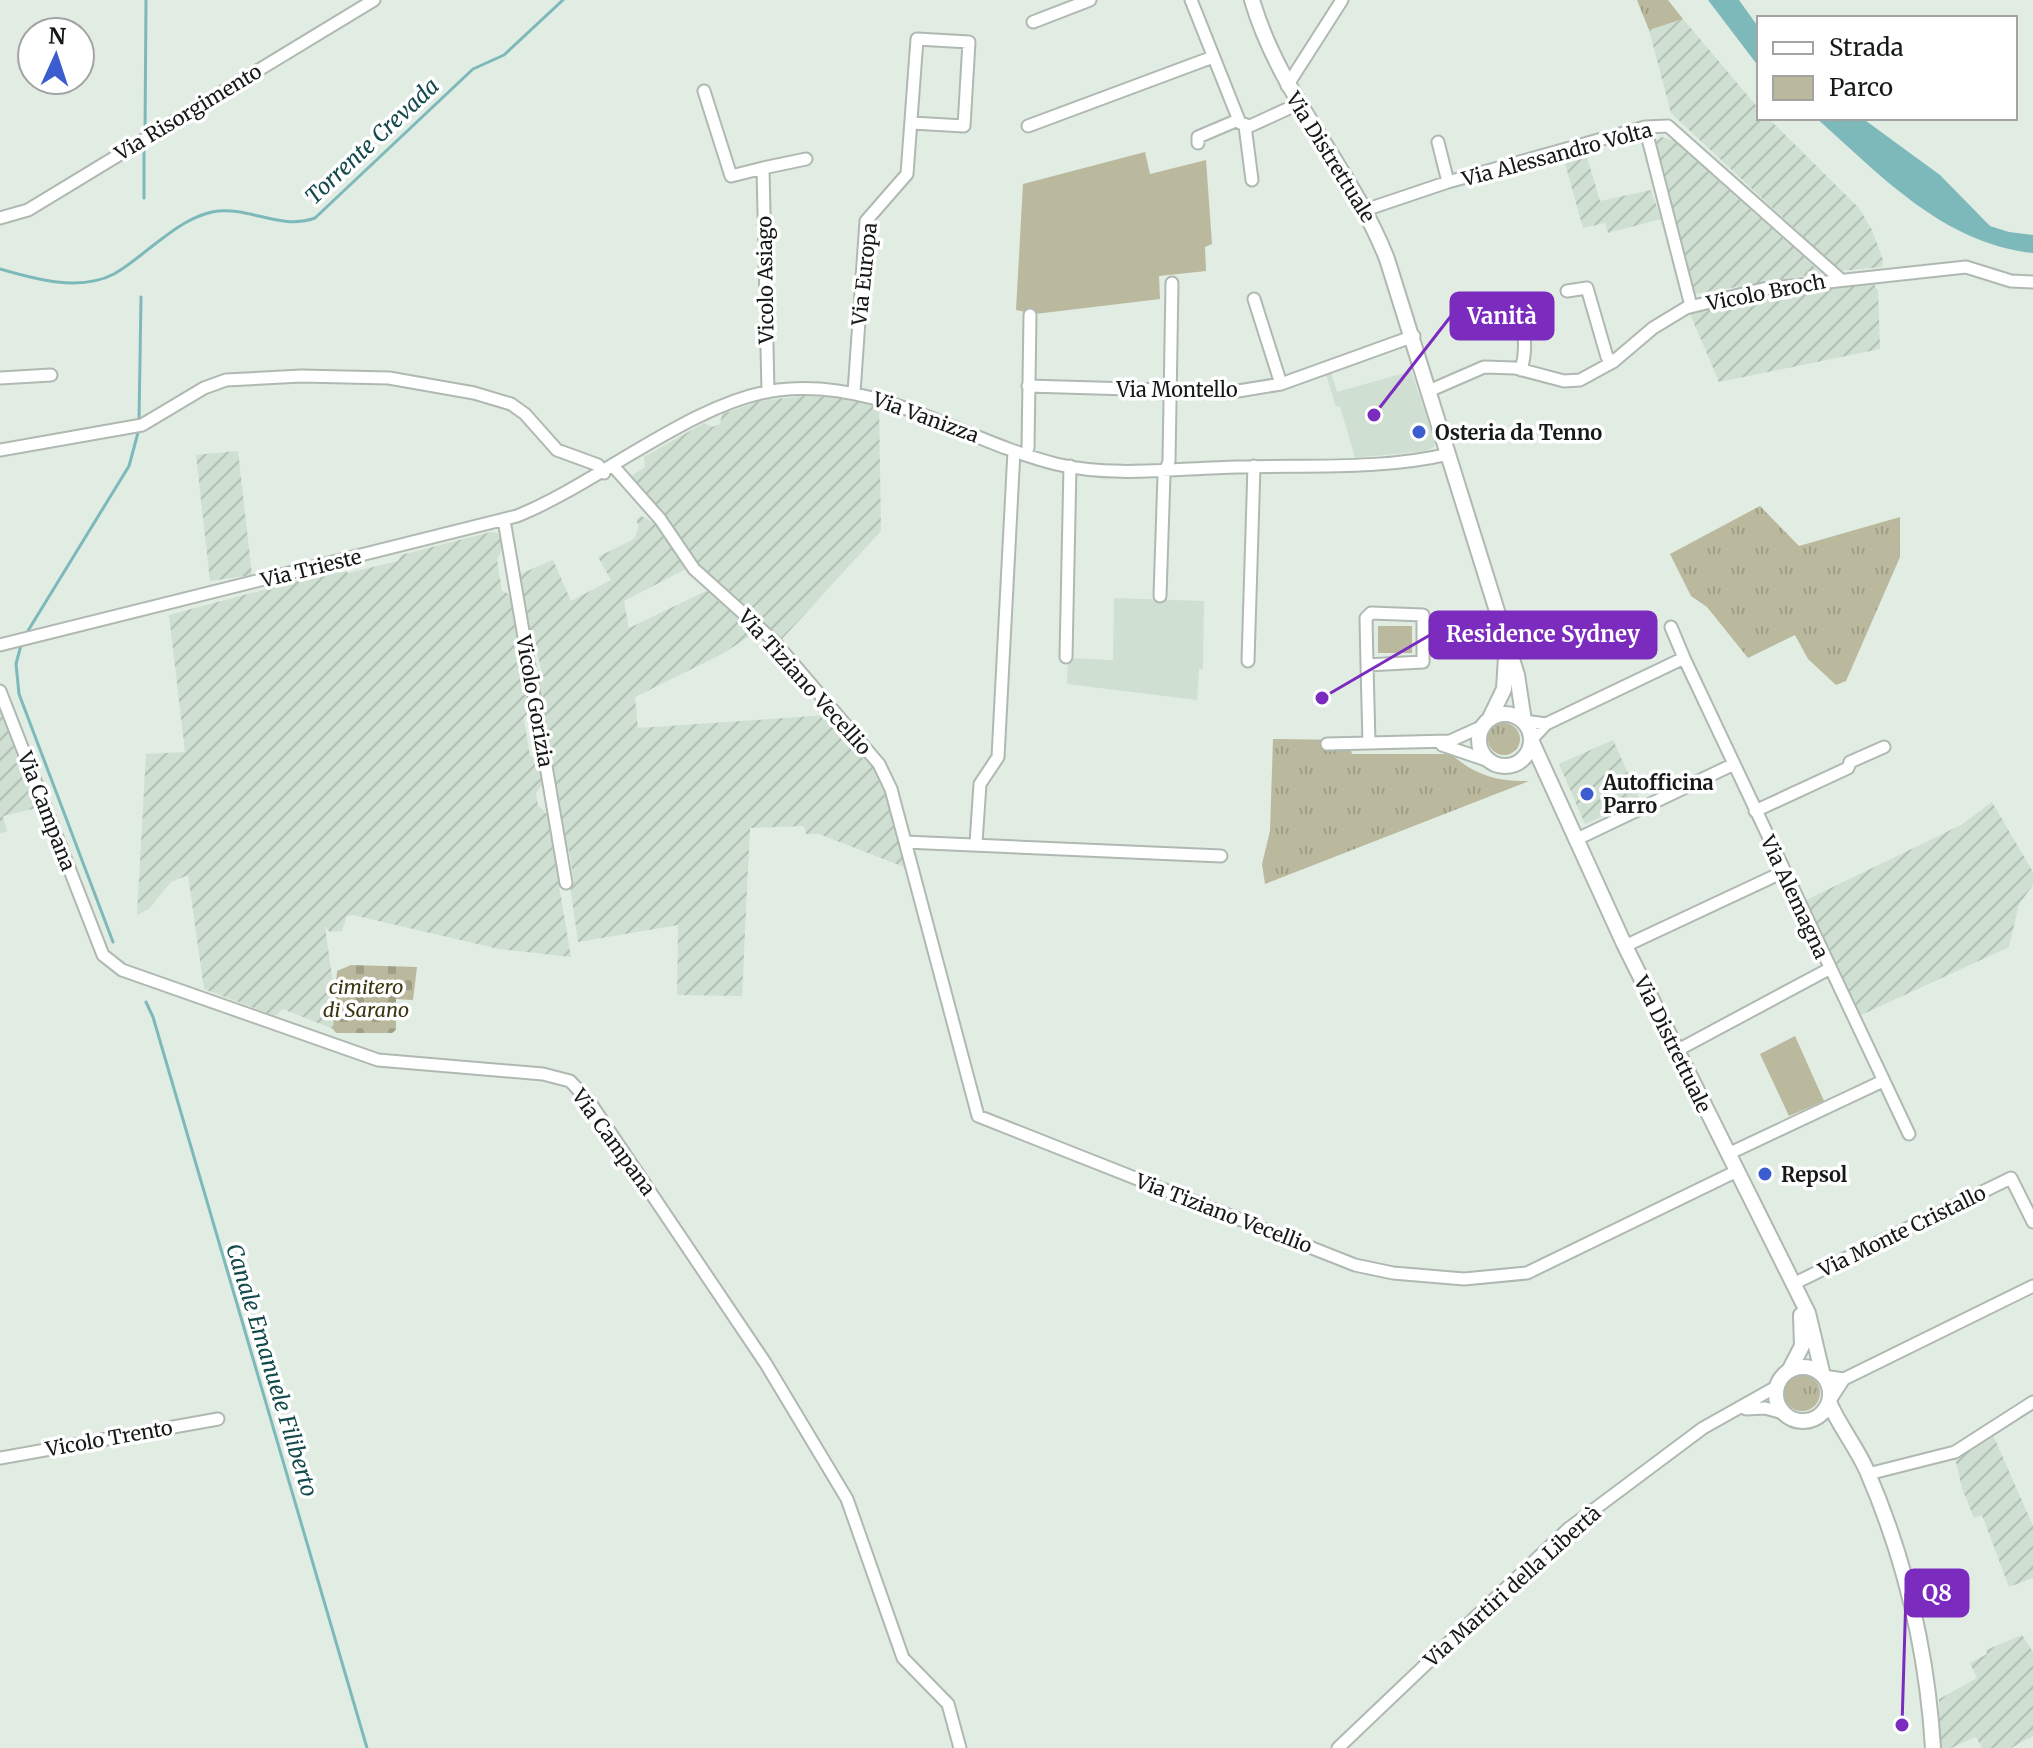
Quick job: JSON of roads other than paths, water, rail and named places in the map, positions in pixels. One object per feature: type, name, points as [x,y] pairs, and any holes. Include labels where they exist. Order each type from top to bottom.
[{"type":"main road","name":"Via Distrettuale","points":[[1252,0],[1287,86],[1365,210],[1387,259],[1431,390],[1517,675],[1524,721]]},
{"type":"main road","points":[[1505,636],[1506,679],[1478,742],[1489,761],[1503,766],[1518,762],[1540,773],[1557,794]]},
{"type":"main road","points":[[1486,722],[1511,714],[1524,721],[1531,740],[1518,762]]},
{"type":"main road","name":"Via Distrettuale","points":[[1531,740],[1625,946],[1815,1333],[1823,1376],[1828,1384],[1829,1402],[1854,1443],[1868,1474],[1915,1606],[1925,1662],[1933,1748]]},
{"type":"main road","name":"Via Distrettuale","points":[[1776,1387],[1789,1371],[1804,1338],[1794,1287]]},
{"type":"main road","points":[[1789,1371],[1807,1368],[1823,1376]]},
{"type":"main road","points":[[1776,1387],[1778,1405],[1783,1413],[1795,1420],[1809,1420],[1829,1426],[1854,1443]]},
{"type":"main road","points":[[1809,1420],[1821,1413],[1829,1402]]},
{"type":"street","name":"Via Risorgimento","points":[[0,218],[28,210],[374,0]]},
{"type":"street","points":[[1033,22],[1090,0]]},
{"type":"street","points":[[1191,0],[1242,123],[1252,180]]},
{"type":"street","points":[[1287,86],[1342,0]]},
{"type":"street","name":"Via Europa","points":[[854,392],[866,221],[872,209],[895,190],[907,174],[917,39],[969,42],[964,126],[912,123]]},
{"type":"street","points":[[1028,126],[1213,57]]},
{"type":"street","points":[[704,91],[731,176],[806,159]]},
{"type":"street","points":[[1198,143],[1198,137],[1298,104]]},
{"type":"street","name":"Via Alessandro Volta","points":[[1365,210],[1448,182],[1645,127],[1668,126],[1839,278]]},
{"type":"street","points":[[1645,127],[1691,306]]},
{"type":"street","points":[[1438,142],[1448,182]]},
{"type":"street","name":"Vicolo Asiago","points":[[763,168],[768,392]]},
{"type":"street","name":"Vicolo Broch","points":[[1431,390],[1477,369],[1521,370],[1571,382],[1613,362],[1653,328],[1691,306],[1763,289],[1839,278],[1966,267],[2011,281],[2033,282]]},
{"type":"street","points":[[1160,596],[1172,283]]},
{"type":"street","points":[[1567,291],[1587,288],[1607,357],[1613,362]]},
{"type":"street","points":[[1254,299],[1281,384]]},
{"type":"street","points":[[1496,317],[1517,310],[1523,323],[1525,356],[1521,370]]},
{"type":"street","points":[[1028,448],[1030,315]]},
{"type":"street","name":"Via Montello","points":[[1028,386],[1232,392],[1281,384],[1414,336]]},
{"type":"street","points":[[0,378],[51,375]]},
{"type":"street","name":"Via Tiziano Vecellio","points":[[0,450],[138,426],[204,388],[226,380],[301,376],[404,379],[511,404],[525,414],[557,450],[609,470],[660,519],[694,569],[774,641],[879,764],[891,789],[978,1116],[1355,1265],[1393,1273],[1464,1279],[1527,1273],[1737,1171]]},
{"type":"street","name":"Via Vanizza","points":[[609,470],[715,409],[768,392],[813,388],[854,392],[894,402],[1014,451],[1070,466],[1166,469],[1377,463],[1449,454]]},
{"type":"street","points":[[976,843],[980,784],[998,757],[1014,451]]},
{"type":"street","points":[[1066,657],[1070,466]]},
{"type":"street","points":[[1248,661],[1254,466]]},
{"type":"street","name":"Via Trieste","points":[[0,645],[504,520],[558,498],[609,470]]},
{"type":"street","name":"Vicolo Gorizia","points":[[504,520],[566,883]]},
{"type":"street","points":[[1367,665],[1423,662],[1423,615],[1367,615],[1367,665],[1369,743]]},
{"type":"street","name":"Via Alemagna","points":[[1671,627],[1732,765],[1909,1134]]},
{"type":"street","points":[[1531,740],[1546,724],[1684,658]]},
{"type":"street","name":"Via Campana","points":[[0,691],[103,955],[122,970],[378,1060],[543,1074],[570,1081],[589,1101],[766,1364],[847,1499],[903,1658],[948,1704],[960,1748]]},
{"type":"street","points":[[1524,721],[1546,724]]},
{"type":"street","points":[[1327,744],[1433,743],[1460,738],[1486,722]]},
{"type":"street","points":[[1433,743],[1458,748],[1489,761]]},
{"type":"street","points":[[1755,811],[1848,768],[1850,762],[1884,747]]},
{"type":"street","points":[[1575,840],[1732,765]]},
{"type":"street","points":[[905,842],[1221,856]]},
{"type":"street","points":[[1625,946],[1701,907],[1783,872]]},
{"type":"street","points":[[1676,1051],[1829,969]]},
{"type":"street","points":[[1728,1154],[1883,1081]]},
{"type":"street","name":"Via Monte Cristallo","points":[[1794,1287],[2011,1178],[2033,1222]]},
{"type":"street","points":[[1829,1402],[1844,1379],[2033,1286]]},
{"type":"street","points":[[1823,1376],[1844,1379]]},
{"type":"street","name":"Via Martiri della Libertà","points":[[1338,1748],[1568,1529],[1703,1428],[1776,1387]]},
{"type":"street","points":[[1868,1474],[1955,1452],[2033,1402]]},
{"type":"street","points":[[1737,1410],[1765,1408],[1783,1413]]},
{"type":"street","name":"Vicolo Trento","points":[[0,1458],[218,1419]]},
{"type":"water","points":[[1708,0],[1739,0],[1757,25],[1757,64]]},
{"type":"water","points":[[1818,120],[1865,120],[1940,175],[1990,226],[2033,235],[2033,253],[2000,247],[1970,236],[1941,221],[1889,183]]},
{"type":"waterway","name":"Canale Emanuele Filiberto","points":[[145,136],[146,0]]},
{"type":"waterway","name":"Torrente Crevada","points":[[0,269],[42,280],[87,282],[114,274],[178,227],[212,212],[238,212],[289,222],[315,218],[473,69],[504,55],[563,0]]},
{"type":"waterway","name":"Canale Emanuele Filiberto","points":[[144,144],[144,198]]},
{"type":"waterway","name":"Canale Emanuele Filiberto","points":[[139,421],[141,297]]},
{"type":"waterway","name":"Canale Emanuele Filiberto","points":[[26,634],[129,466],[139,429]]},
{"type":"waterway","name":"Canale Emanuele Filiberto","points":[[21,645],[16,664],[19,694],[113,942]]},
{"type":"waterway","name":"Canale Emanuele Filiberto","points":[[146,1002],[153,1017],[367,1748]]},
{"type":"place","name":"Vanità","points":[[1374,415]]},
{"type":"place","name":"Osteria da Tenno","points":[[1419,432]]},
{"type":"place","name":"Residence Sydney","points":[[1322,698]]},
{"type":"place","name":"Autofficina Parro","points":[[1587,794]]},
{"type":"place","name":"Repsol","points":[[1765,1174]]},
{"type":"place","name":"Q8","points":[[1902,1725]]},
{"type":"park label","name":"cimitero di Sarano","points":[[366,998]]}]
